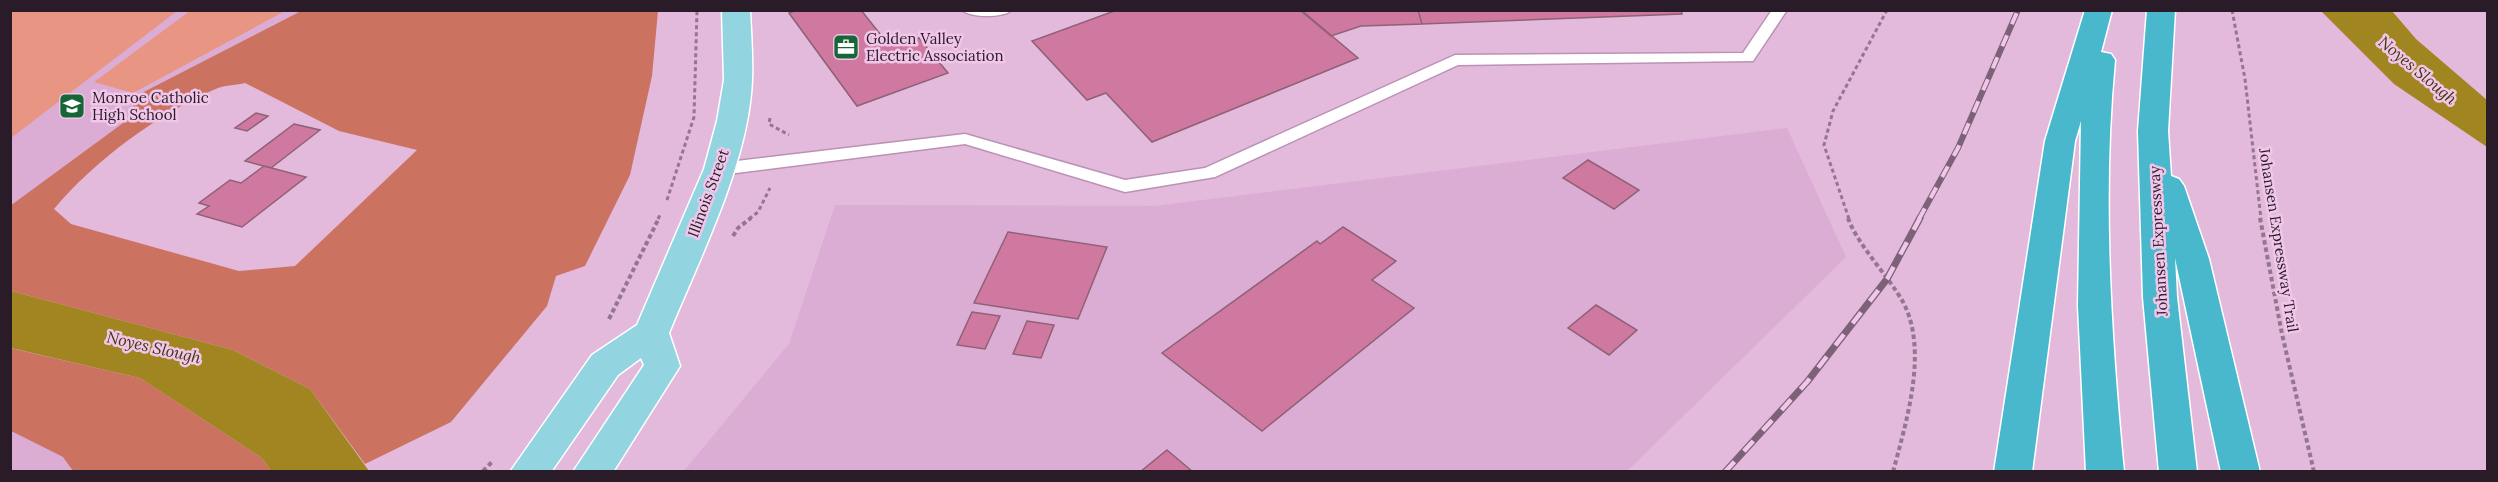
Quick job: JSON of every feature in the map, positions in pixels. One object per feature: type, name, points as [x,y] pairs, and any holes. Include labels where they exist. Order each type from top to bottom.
[{"type":"highway","points":[[2013,471],[2060,141],[2100,10]]},
{"type":"highway","points":[[2105,471],[2097,387],[2094,249],[2095,108],[2108,10]]},
{"type":"highway","name":"Johansen Expressway","points":[[2161,10],[2153,131],[2160,297],[2178,471]]},
{"type":"highway","points":[[2153,131],[2177,220],[2194,269],[2241,471]]},
{"type":"main road","name":"Illinois Street","points":[[651,333],[720,169],[732,121],[738,80],[736,10]]},
{"type":"main road","points":[[514,463],[605,364],[651,333],[662,366],[592,471]]},
{"type":"lane","points":[[969,10],[1005,10]]},
{"type":"lane","points":[[720,169],[965,140],[1125,186],[1209,173],[1455,60],[1748,58],[1779,10]]},
{"type":"path","points":[[606,323],[667,200],[694,117],[697,10]]},
{"type":"path","points":[[1887,10],[1833,111],[1824,145],[1850,223],[1904,304],[1916,347],[1910,408],[1893,471]]},
{"type":"path","name":"Johansen Expressway Trail","points":[[2232,10],[2246,75],[2257,194],[2282,340],[2314,471]]},
{"type":"path","points":[[483,471],[514,463]]},
{"type":"shaded area","points":[[11,10],[177,10],[177,11],[11,138]]},
{"type":"shaded area","points":[[191,10],[285,11],[133,93],[94,82]]},
{"type":"shaded area","name":"Monroe Catholic High School","points":[[11,11],[301,11],[274,24],[134,115],[11,206]]},
{"type":"shaded area","points":[[301,11],[658,11],[652,76],[630,175],[585,266],[556,276],[547,306],[451,422],[365,464],[310,389],[233,350],[11,291],[10,206],[134,115],[132,98]],"holes":[[[245,83],[339,131],[417,150],[295,266],[239,271],[71,224],[54,209],[88,173],[129,140],[174,110],[221,87]]]},
{"type":"shaded area","points":[[1787,128],[1846,257],[1627,471],[1178,472],[1160,456],[1139,472],[683,472],[789,344],[835,205],[1155,206]]},
{"type":"shaded area","points":[[10,348],[140,378],[262,458],[271,471],[73,471],[63,457],[11,431]]},
{"type":"shaded area","points":[[10,431],[63,457],[73,471],[11,471]]},
{"type":"water","name":"Noyes Slough","points":[[2321,11],[2392,11],[2416,39],[2487,100],[2487,147],[2394,84]]},
{"type":"water","name":"Noyes Slough","points":[[11,291],[233,350],[310,389],[369,471],[271,471],[262,458],[140,378],[11,348]]},
{"type":"building","points":[[797,10],[861,10],[884,39],[899,34],[907,43],[919,38],[948,73],[857,106],[789,13]]},
{"type":"building","points":[[1117,10],[1301,10],[1358,58],[1152,142],[1106,93],[1087,100],[1032,41]]},
{"type":"building","points":[[1418,10],[1681,10],[1682,14],[1422,24]]},
{"type":"building","points":[[1418,10],[1422,24],[1361,26],[1331,36],[1301,11]]},
{"type":"building","points":[[256,113],[268,116],[247,131],[235,128]]},
{"type":"building","points":[[294,124],[320,130],[271,168],[245,161]]},
{"type":"building","points":[[1588,160],[1639,190],[1614,209],[1563,178]]},
{"type":"building","points":[[264,166],[306,177],[242,227],[197,214],[209,206],[199,203],[230,180],[241,183]]},
{"type":"building","points":[[1343,227],[1396,261],[1372,280],[1414,308],[1262,431],[1162,353],[1317,241],[1320,244]]},
{"type":"building","points":[[1008,232],[1107,247],[1078,319],[974,303]]},
{"type":"building","points":[[1596,305],[1637,330],[1609,355],[1568,328]]},
{"type":"building","points":[[972,312],[1000,316],[985,349],[957,345]]},
{"type":"building","points":[[1027,321],[1054,325],[1041,358],[1013,354]]},
{"type":"building","points":[[1167,450],[1193,472],[1140,472]]},
{"type":"railway","points":[[1919,219],[1958,148],[2018,10]]},
{"type":"railway","points":[[1725,472],[1807,382],[1887,279],[1920,218]]},
{"type":"place","name":"Golden Valley Electric Association","points":[[846,47]]},
{"type":"place","name":"Monroe Catholic High School","points":[[72,106]]}]
